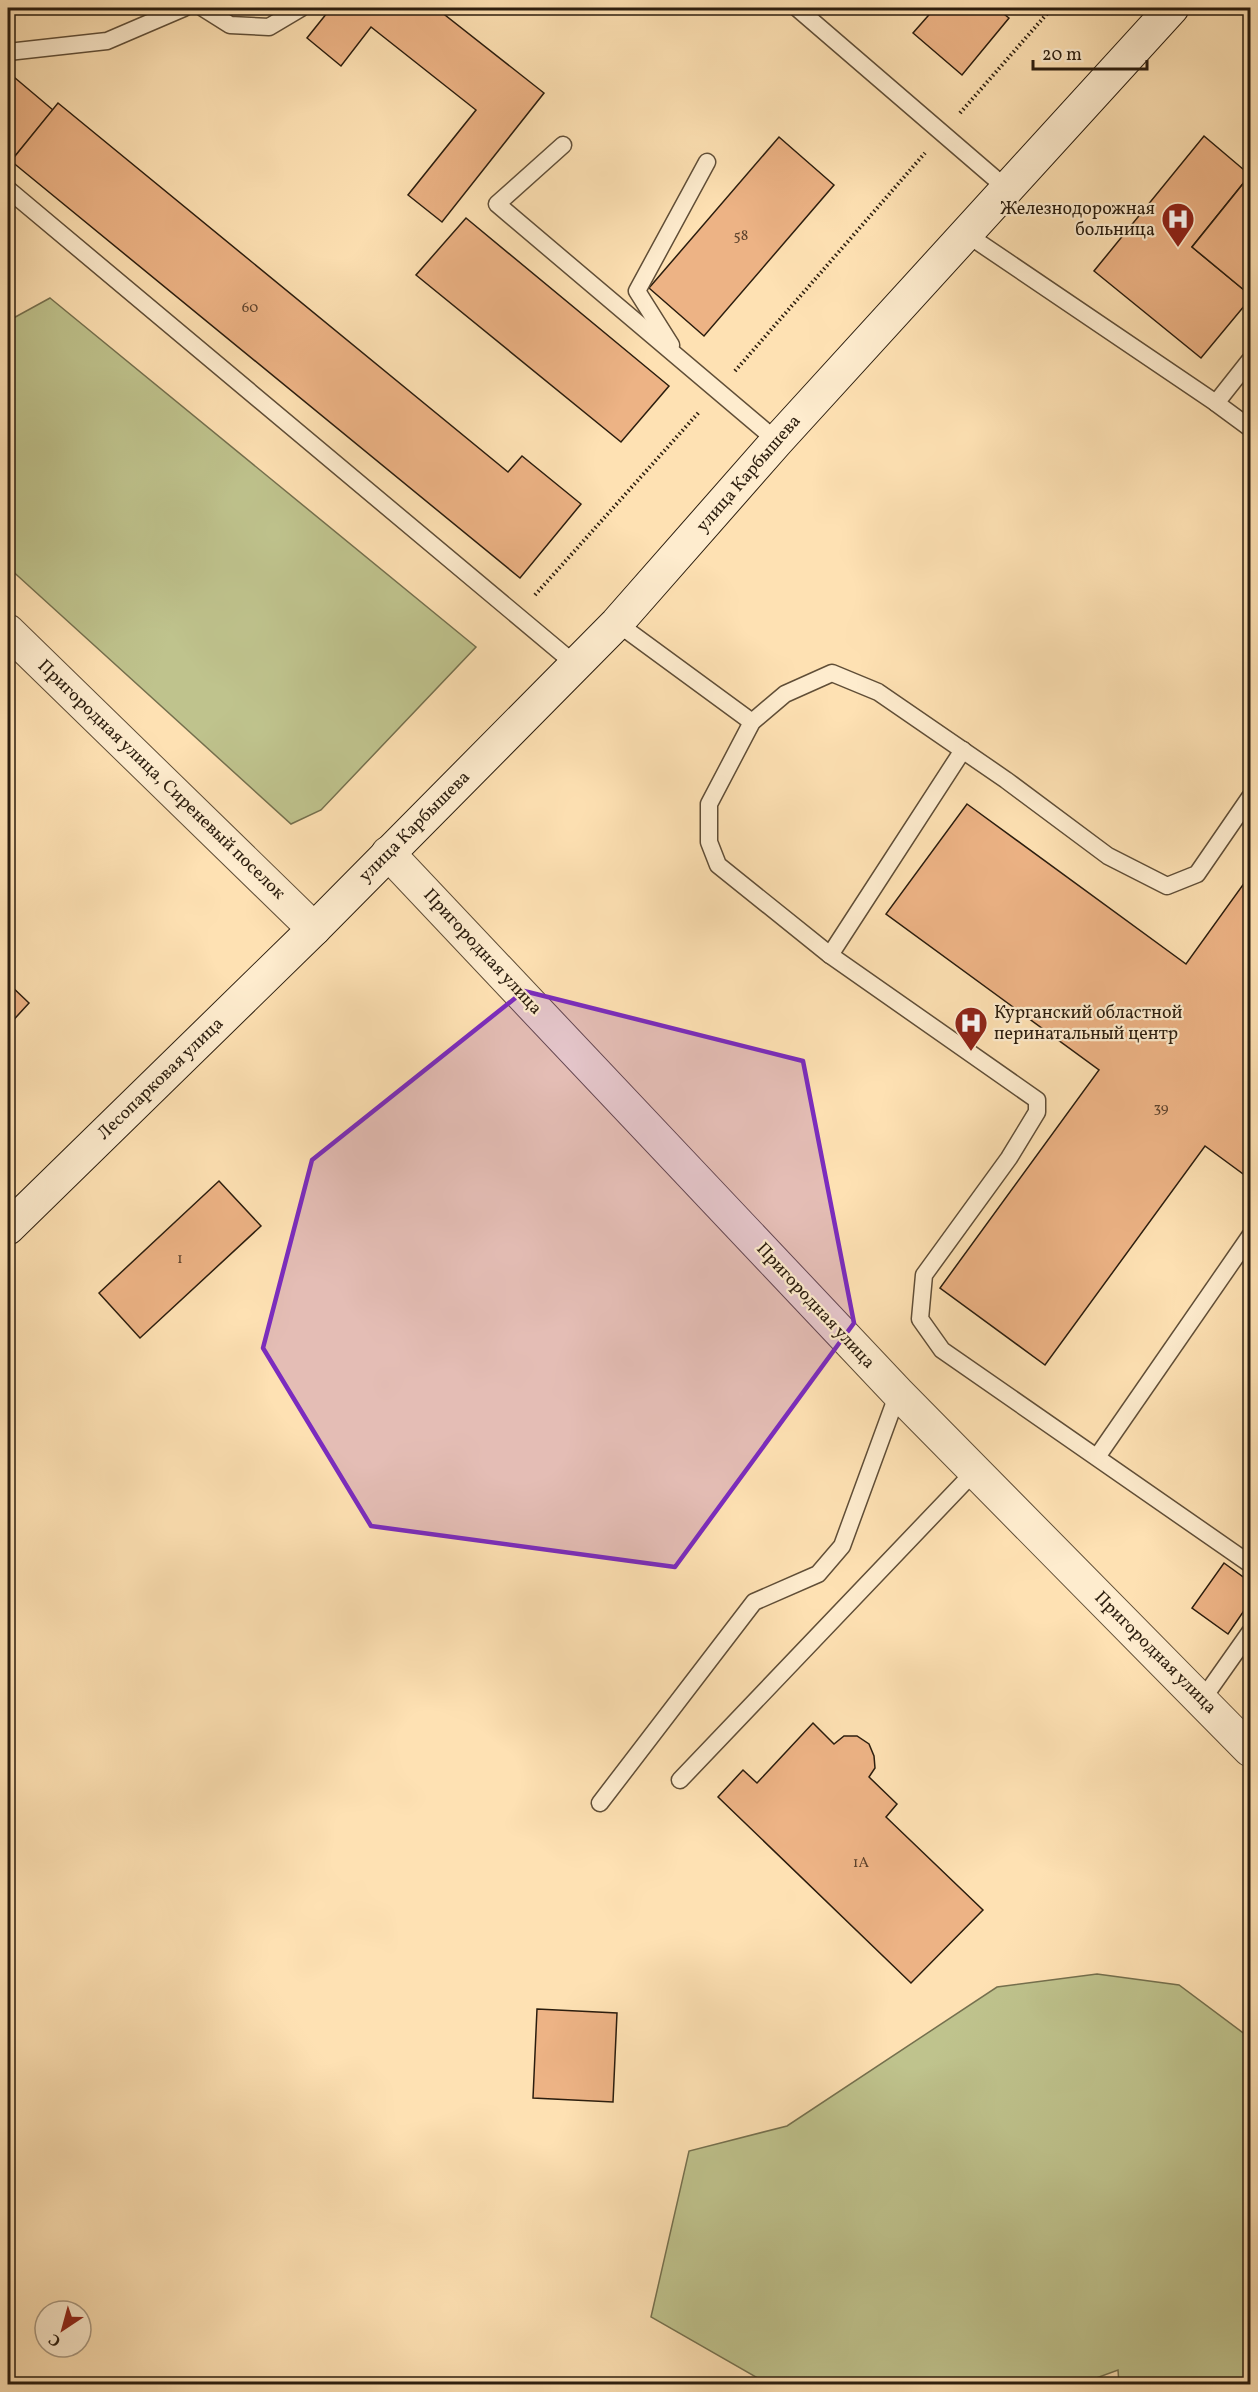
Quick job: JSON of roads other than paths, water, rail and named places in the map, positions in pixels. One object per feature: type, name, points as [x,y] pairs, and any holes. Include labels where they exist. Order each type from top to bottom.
[{"type":"main road","name":"улица Карбышева","points":[[314,929],[617,623],[777,441],[1172,8]]},
{"type":"main road","name":"Пригородная улица, Сиреневый поселок","points":[[8,632],[314,929]]},
{"type":"main road","name":"Пригородная улица","points":[[388,853],[974,1472],[1251,1750]]},
{"type":"main road","name":"Лесопарковая улица","points":[[8,1228],[314,929]]},
{"type":"lane","points":[[8,52],[107,41],[184,8]]},
{"type":"lane","points":[[203,8],[230,25],[269,27],[301,8]]},
{"type":"lane","points":[[798,8],[1006,188]]},
{"type":"lane","points":[[563,145],[497,204],[777,441]]},
{"type":"lane","points":[[679,358],[637,291],[707,162]]},
{"type":"lane","points":[[8,194],[10,191],[576,665]]},
{"type":"lane","points":[[965,233],[1251,428]]},
{"type":"lane","points":[[1216,403],[1251,360]]},
{"type":"lane","points":[[617,623],[752,722]]},
{"type":"lane","points":[[1251,797],[1197,874],[1167,886],[1108,856],[963,750],[878,692],[832,673],[785,694],[752,722],[709,804],[709,842],[718,865],[830,955],[1036,1100],[1037,1112],[1009,1158],[924,1275],[920,1319],[942,1350],[1251,1564]]},
{"type":"lane","points":[[830,955],[963,750]]},
{"type":"lane","points":[[1097,1457],[1251,1236]]},
{"type":"lane","points":[[600,1803],[754,1602],[818,1574],[842,1546],[898,1393]]},
{"type":"lane","points":[[680,1780],[974,1472]]},
{"type":"lane","points":[[1202,1700],[1251,1632]]},
{"type":"place","name":"Железнодорожная больница","points":[[1178,248]]},
{"type":"place","name":"Курганский областной перинатальный центр","points":[[971,1052]]}]
